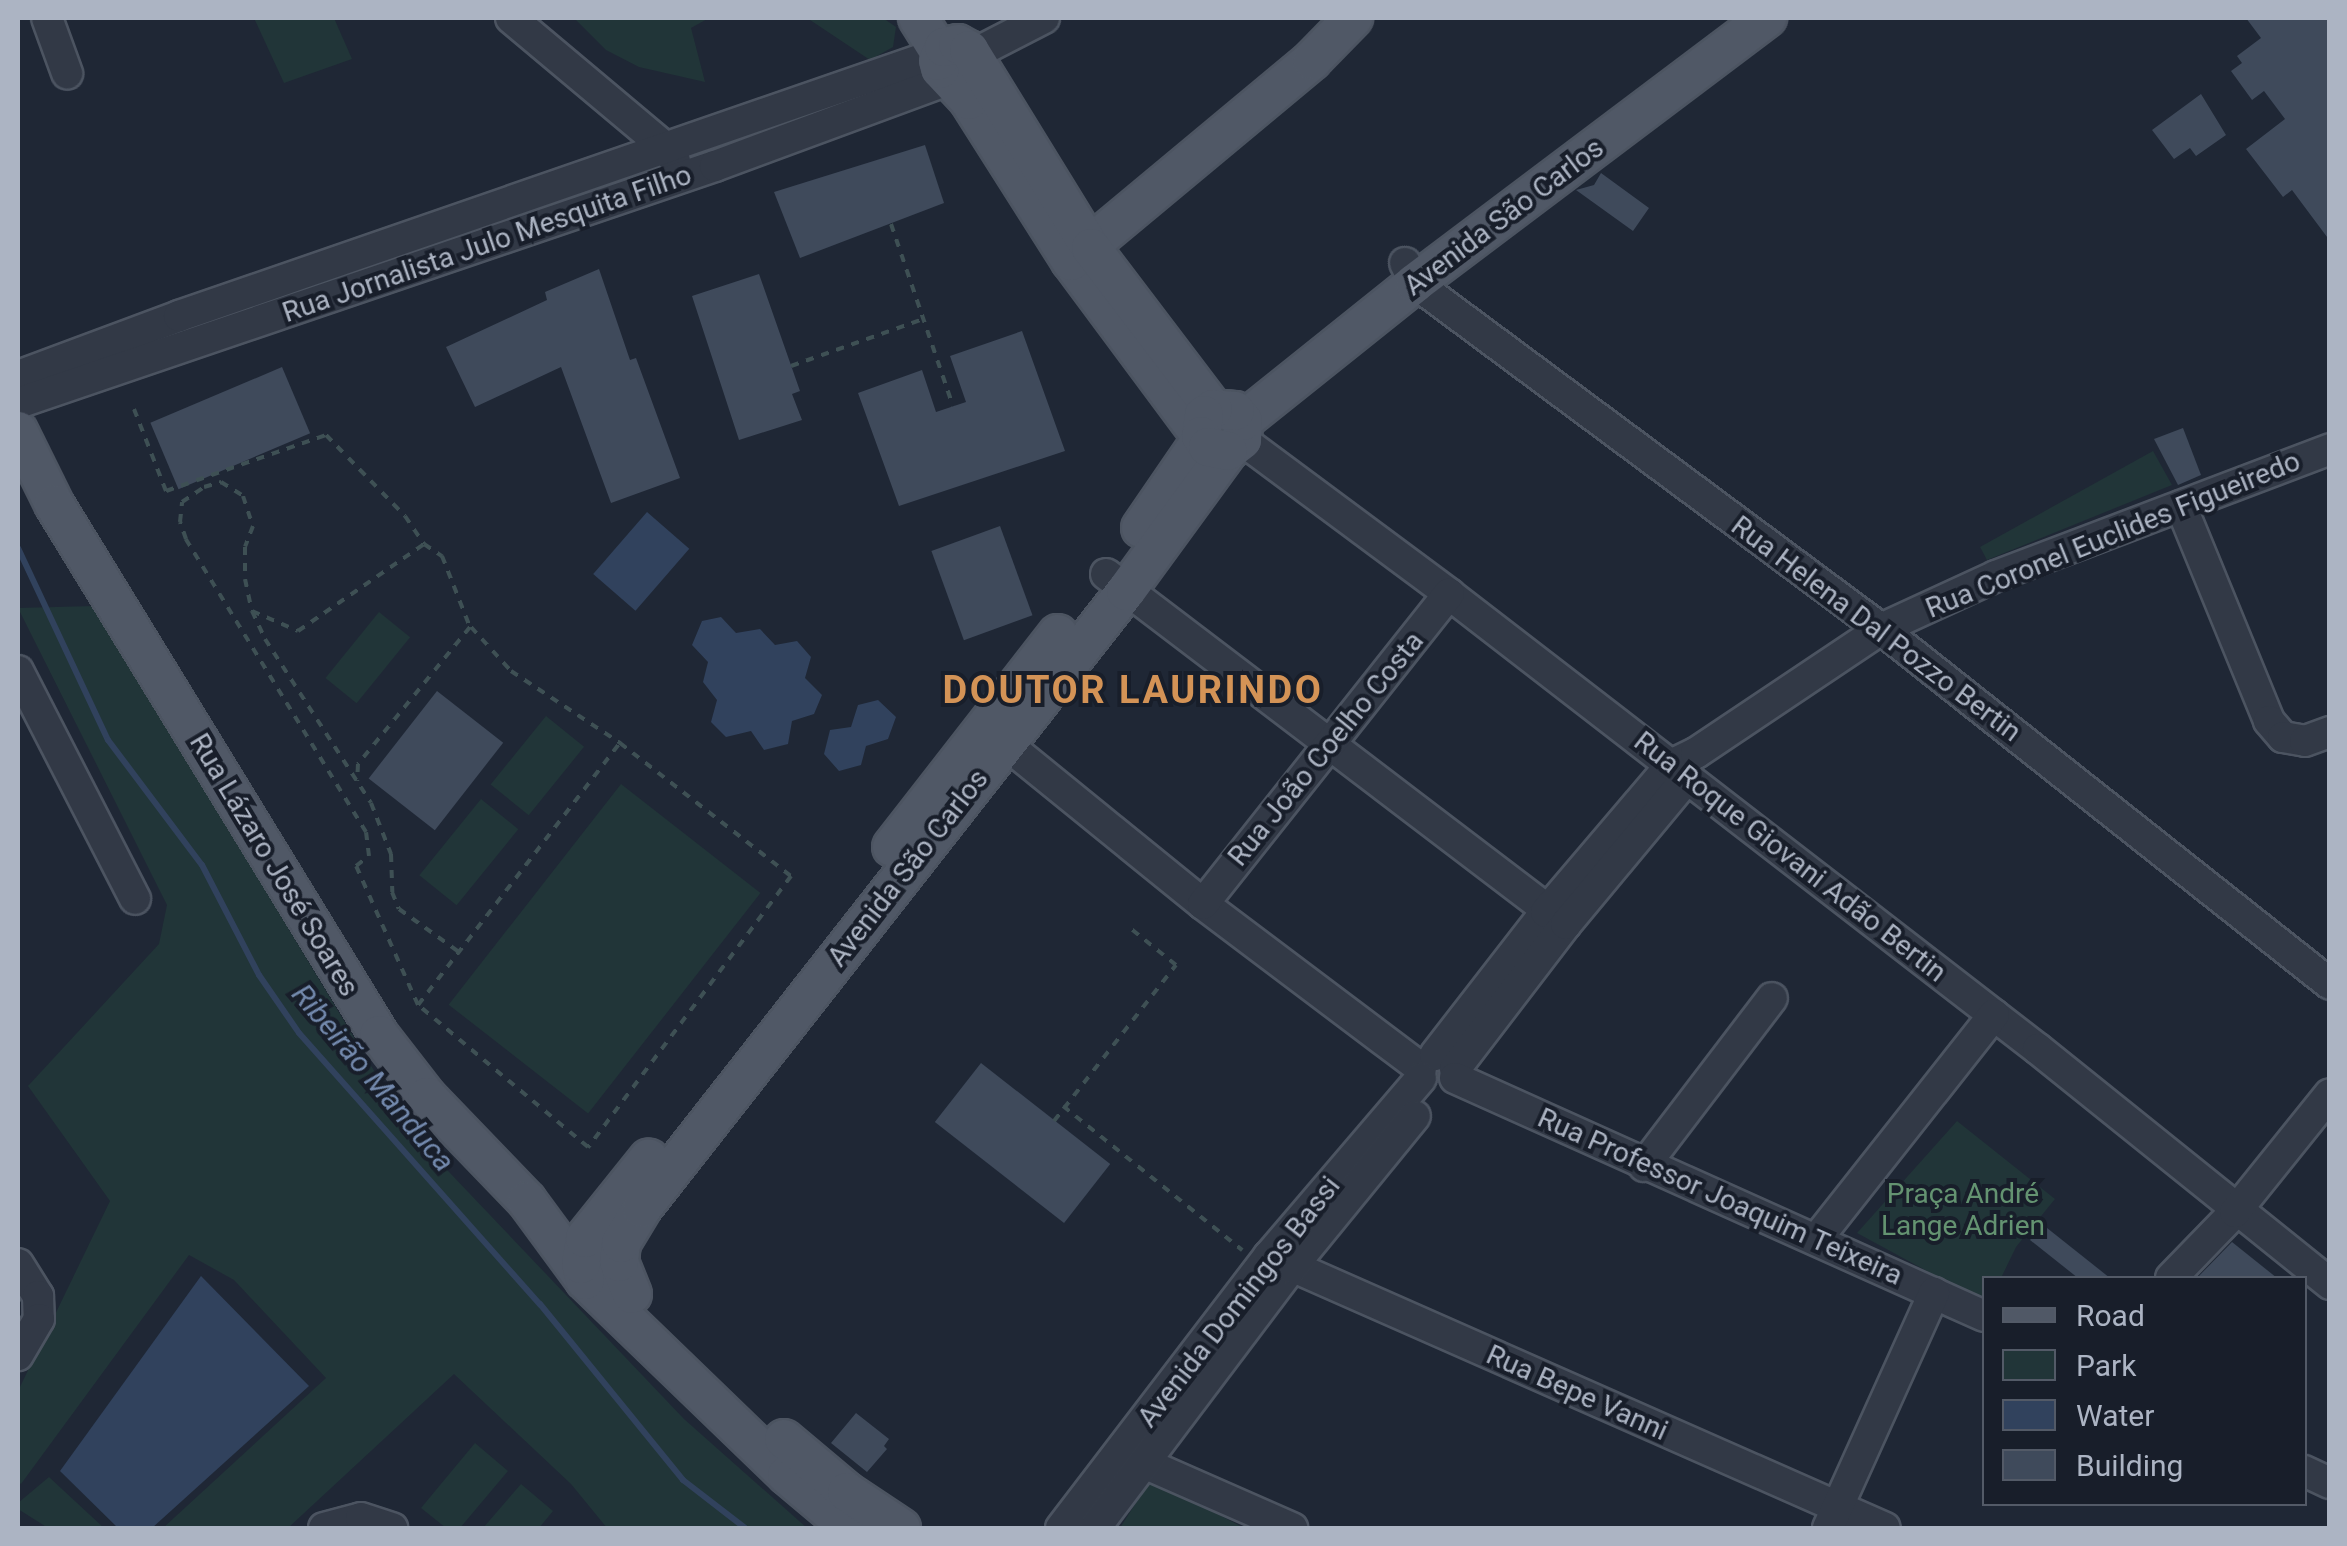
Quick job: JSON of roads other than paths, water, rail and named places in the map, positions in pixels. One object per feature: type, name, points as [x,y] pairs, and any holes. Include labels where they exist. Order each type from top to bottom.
[{"type":"main road","points":[[918,18],[955,51],[1081,254],[1222,429]]},
{"type":"main road","points":[[1081,254],[1312,60],[1353,18]]},
{"type":"main road","name":"Avenida São Carlos","points":[[632,1294],[619,1262],[621,1243],[642,1208],[1006,744],[1222,429],[1728,18]]},
{"type":"main road","name":"Avenida São Carlos","points":[[1410,273],[1767,18]]},
{"type":"main road","name":"Rua Lázaro José Soares","points":[[18,432],[54,504],[379,1035],[427,1097],[526,1201],[585,1280],[787,1476],[850,1528]]},
{"type":"main road","name":"Rua Lázaro José Soares","points":[[18,464],[54,504]]},
{"type":"main road","name":"Avenida São Carlos","points":[[586,1238],[1116,582]]},
{"type":"main road","name":"Rua Lázaro José Soares","points":[[526,1201],[586,1238],[632,1294],[790,1445],[847,1492],[901,1528]]},
{"type":"main road","points":[[585,1280],[581,1264],[586,1238]]},
{"type":"street","points":[[47,18],[67,73]]},
{"type":"street","points":[[511,18],[667,149],[685,176]]},
{"type":"street","name":"Rua Jornalista Julo Mesquita Filho","points":[[18,376],[1044,18]]},
{"type":"street","name":"Rua Jornalista Julo Mesquita Filho","points":[[18,403],[685,176],[955,51]]},
{"type":"street","points":[[618,166],[630,195]]},
{"type":"street","points":[[464,218],[475,249]]},
{"type":"street","name":"Rua Helena Dal Pozzo Bertin","points":[[1410,273],[1881,629],[2330,984]]},
{"type":"street","name":"Rua Roque Giovani Adão Bertin","points":[[1222,429],[1685,765],[2235,1212],[2330,1284]]},
{"type":"street","name":"Rua Coronel Euclides Figueiredo","points":[[1685,765],[1881,629],[1996,576],[2330,450]]},
{"type":"street","points":[[2181,506],[2269,721],[2283,737],[2305,741],[2330,732]]},
{"type":"street","points":[[1116,582],[1556,918]]},
{"type":"street","name":"Rua João Coelho Costa","points":[[1203,904],[1449,594]]},
{"type":"street","points":[[18,670],[135,899]]},
{"type":"street","name":"Rua Professor Joaquim Teixeira","points":[[1006,744],[1203,904],[1437,1073],[1982,1315]]},
{"type":"street","name":"Avenida Domingos Bassi","points":[[1061,1528],[1274,1263],[1437,1073],[1556,918],[1685,765]]},
{"type":"street","points":[[1644,1166],[1772,998]]},
{"type":"street","points":[[1816,1240],[1994,1015]]},
{"type":"street","points":[[2173,1276],[2235,1212],[2330,1094]]},
{"type":"street","name":"Avenida Domingos Bassi","points":[[1095,1528],[1144,1463],[1274,1263]]},
{"type":"street","name":"Rua Bepe Vanni","points":[[1274,1263],[1832,1518],[1886,1528]]},
{"type":"street","points":[[18,1264],[38,1296],[39,1319],[18,1355]]},
{"type":"street","points":[[1832,1518],[1934,1293]]},
{"type":"street","points":[[1144,1463],[1292,1528]]},
{"type":"street","points":[[2307,1472],[2330,1483]]},
{"type":"street","points":[[324,1528],[361,1518],[392,1528]]},
{"type":"water","points":[[647,512],[689,549],[635,611],[593,574]]},
{"type":"water","points":[[721,617],[736,633],[760,629],[775,645],[797,641],[811,657],[805,678],[822,695],[814,714],[792,721],[788,744],[764,750],[751,731],[726,737],[711,722],[717,700],[703,682],[708,662],[692,645],[702,621]]},
{"type":"water","points":[[878,700],[896,717],[888,739],[866,746],[861,765],[839,771],[824,754],[830,730],[851,727],[858,705]]},
{"type":"water","points":[[201,1276],[309,1386],[152,1528],[118,1528],[60,1471]]},
{"type":"waterway","name":"Ribeirão Manduca","points":[[18,548],[108,740],[202,865],[259,975],[299,1033],[540,1304],[683,1480],[745,1528]]},
{"type":"district","name":"DOUTOR LAURINDO","points":[[1133,691]]},
{"type":"park label","name":"Praça André Lange Adrien","points":[[1963,1210]]}]
